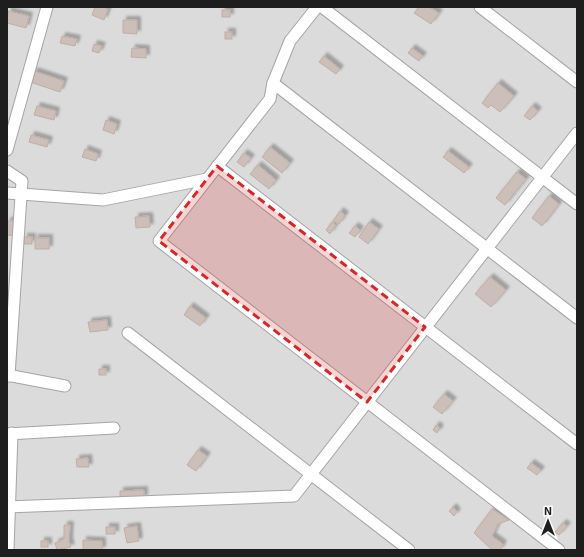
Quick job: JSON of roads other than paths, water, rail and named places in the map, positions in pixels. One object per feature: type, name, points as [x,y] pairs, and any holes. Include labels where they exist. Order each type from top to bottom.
[{"type":"street","points":[[7,150],[47,7]]},
{"type":"street","points":[[317,7],[290,41],[273,83],[270,99],[159,241],[559,550]]},
{"type":"street","points":[[322,7],[577,204]]},
{"type":"street","points":[[480,7],[577,82]]},
{"type":"street","points":[[273,83],[577,318]]},
{"type":"street","points":[[8,507],[294,496],[577,133]]},
{"type":"street","points":[[217,166],[577,444]]},
{"type":"street","points":[[7,170],[22,181],[8,375],[65,386]]},
{"type":"street","points":[[7,193],[103,200],[207,179]]},
{"type":"street","points":[[128,333],[409,550]]},
{"type":"street","points":[[8,550],[9,434],[114,428]]}]
